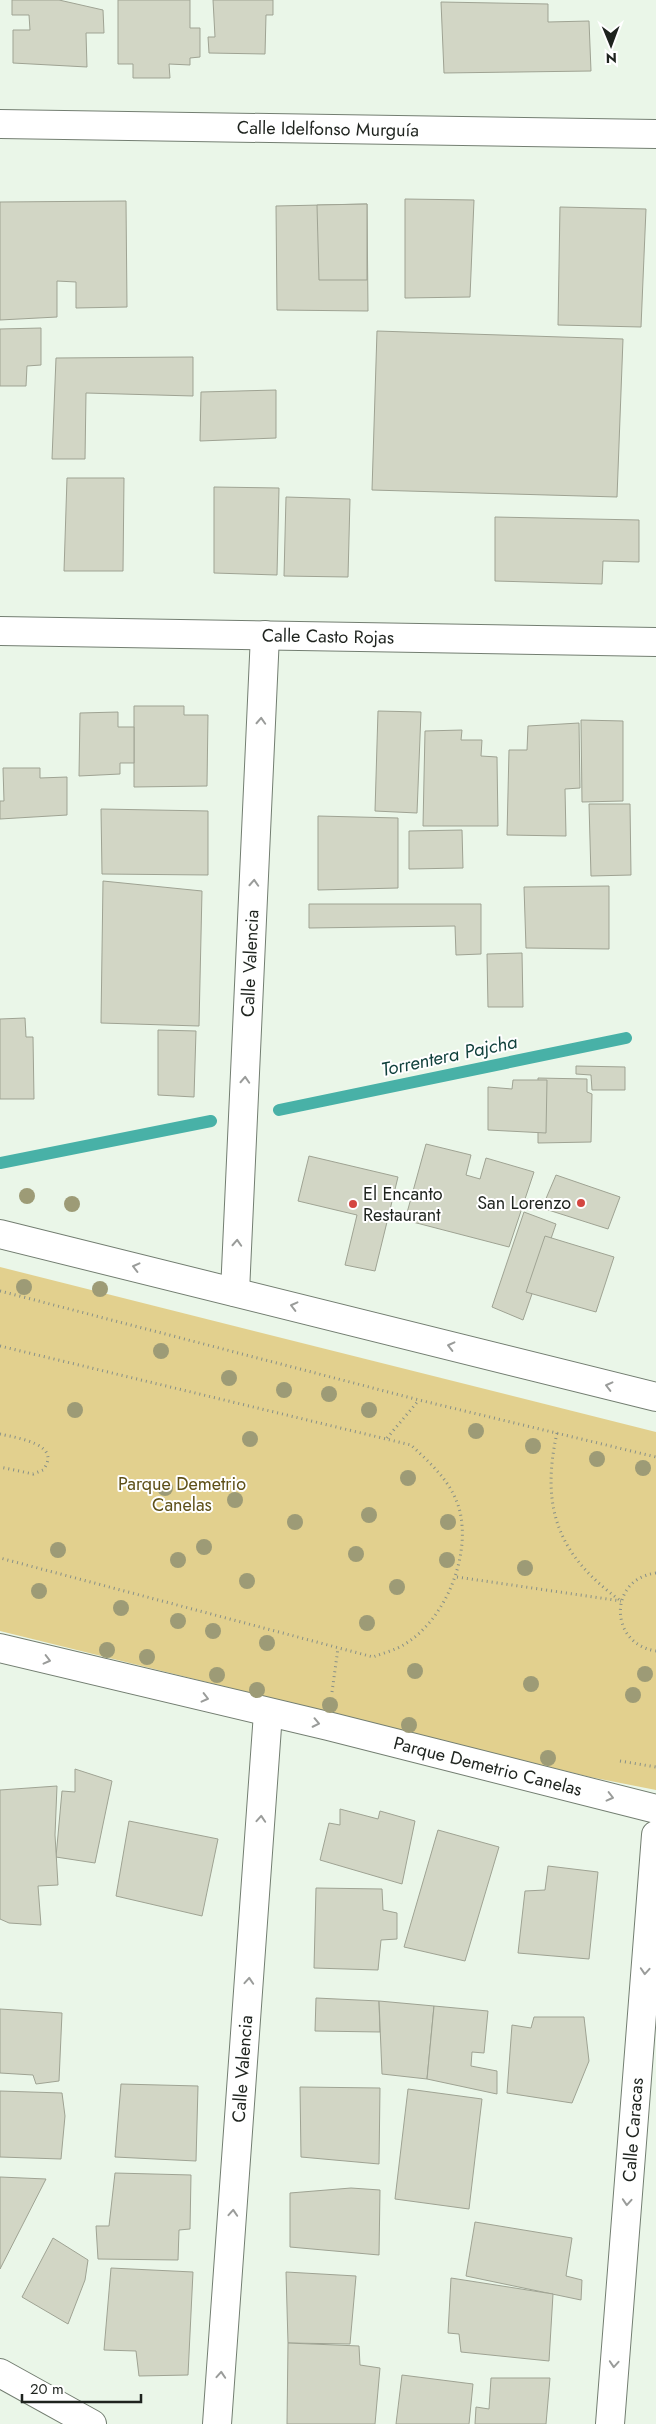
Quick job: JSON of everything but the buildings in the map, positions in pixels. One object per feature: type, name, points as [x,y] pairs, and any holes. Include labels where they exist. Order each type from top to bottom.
[{"type":"street","name":"Calle Idelfonso Murguía","points":[[0,124],[656,134]]},
{"type":"street","name":"Calle Casto Rojas","points":[[0,631],[656,642]]},
{"type":"street","name":"Calle Valencia","points":[[235,1292],[265,635]]},
{"type":"street","points":[[0,1234],[656,1397]]},
{"type":"street","name":"Parque Demetrio Canelas","points":[[0,1648],[328,1726],[656,1809]]},
{"type":"street","name":"Calle Valencia","points":[[217,2424],[268,1713]]},
{"type":"street","name":"Calle Caracas","points":[[610,2424],[656,1835]]},
{"type":"street","points":[[0,2373],[92,2424]]},
{"type":"path","points":[[0,1291],[419,1400],[656,1457]]},
{"type":"path","points":[[0,1346],[411,1445],[440,1472],[458,1507],[462,1540],[456,1577],[434,1617],[405,1644],[373,1657],[0,1558]]},
{"type":"path","points":[[387,1438],[419,1400]]},
{"type":"path","points":[[0,1434],[40,1444],[47,1452],[48,1457],[43,1470],[33,1474],[0,1467]]},
{"type":"path","points":[[556,1434],[551,1461],[550,1488],[555,1516],[561,1533],[580,1565],[599,1585],[622,1601]]},
{"type":"path","points":[[656,1573],[636,1580],[627,1589],[620,1613],[622,1625],[636,1644],[656,1651]]},
{"type":"path","points":[[456,1577],[622,1601]]},
{"type":"path","points":[[332,1695],[338,1648]]},
{"type":"green space","name":"Parque Demetrio Canelas","points":[[0,1267],[656,1432],[656,1790],[590,1777],[0,1631]]},
{"type":"waterway","name":"Torrentera Pajcha","points":[[279,1110],[626,1038]]},
{"type":"waterway","name":"Torrentera Pajcha","points":[[0,1163],[211,1121]]},
{"type":"place","name":"San Lorenzo","points":[[581,1203]]},
{"type":"place","name":"El Encanto Restaurant","points":[[353,1204]]}]
